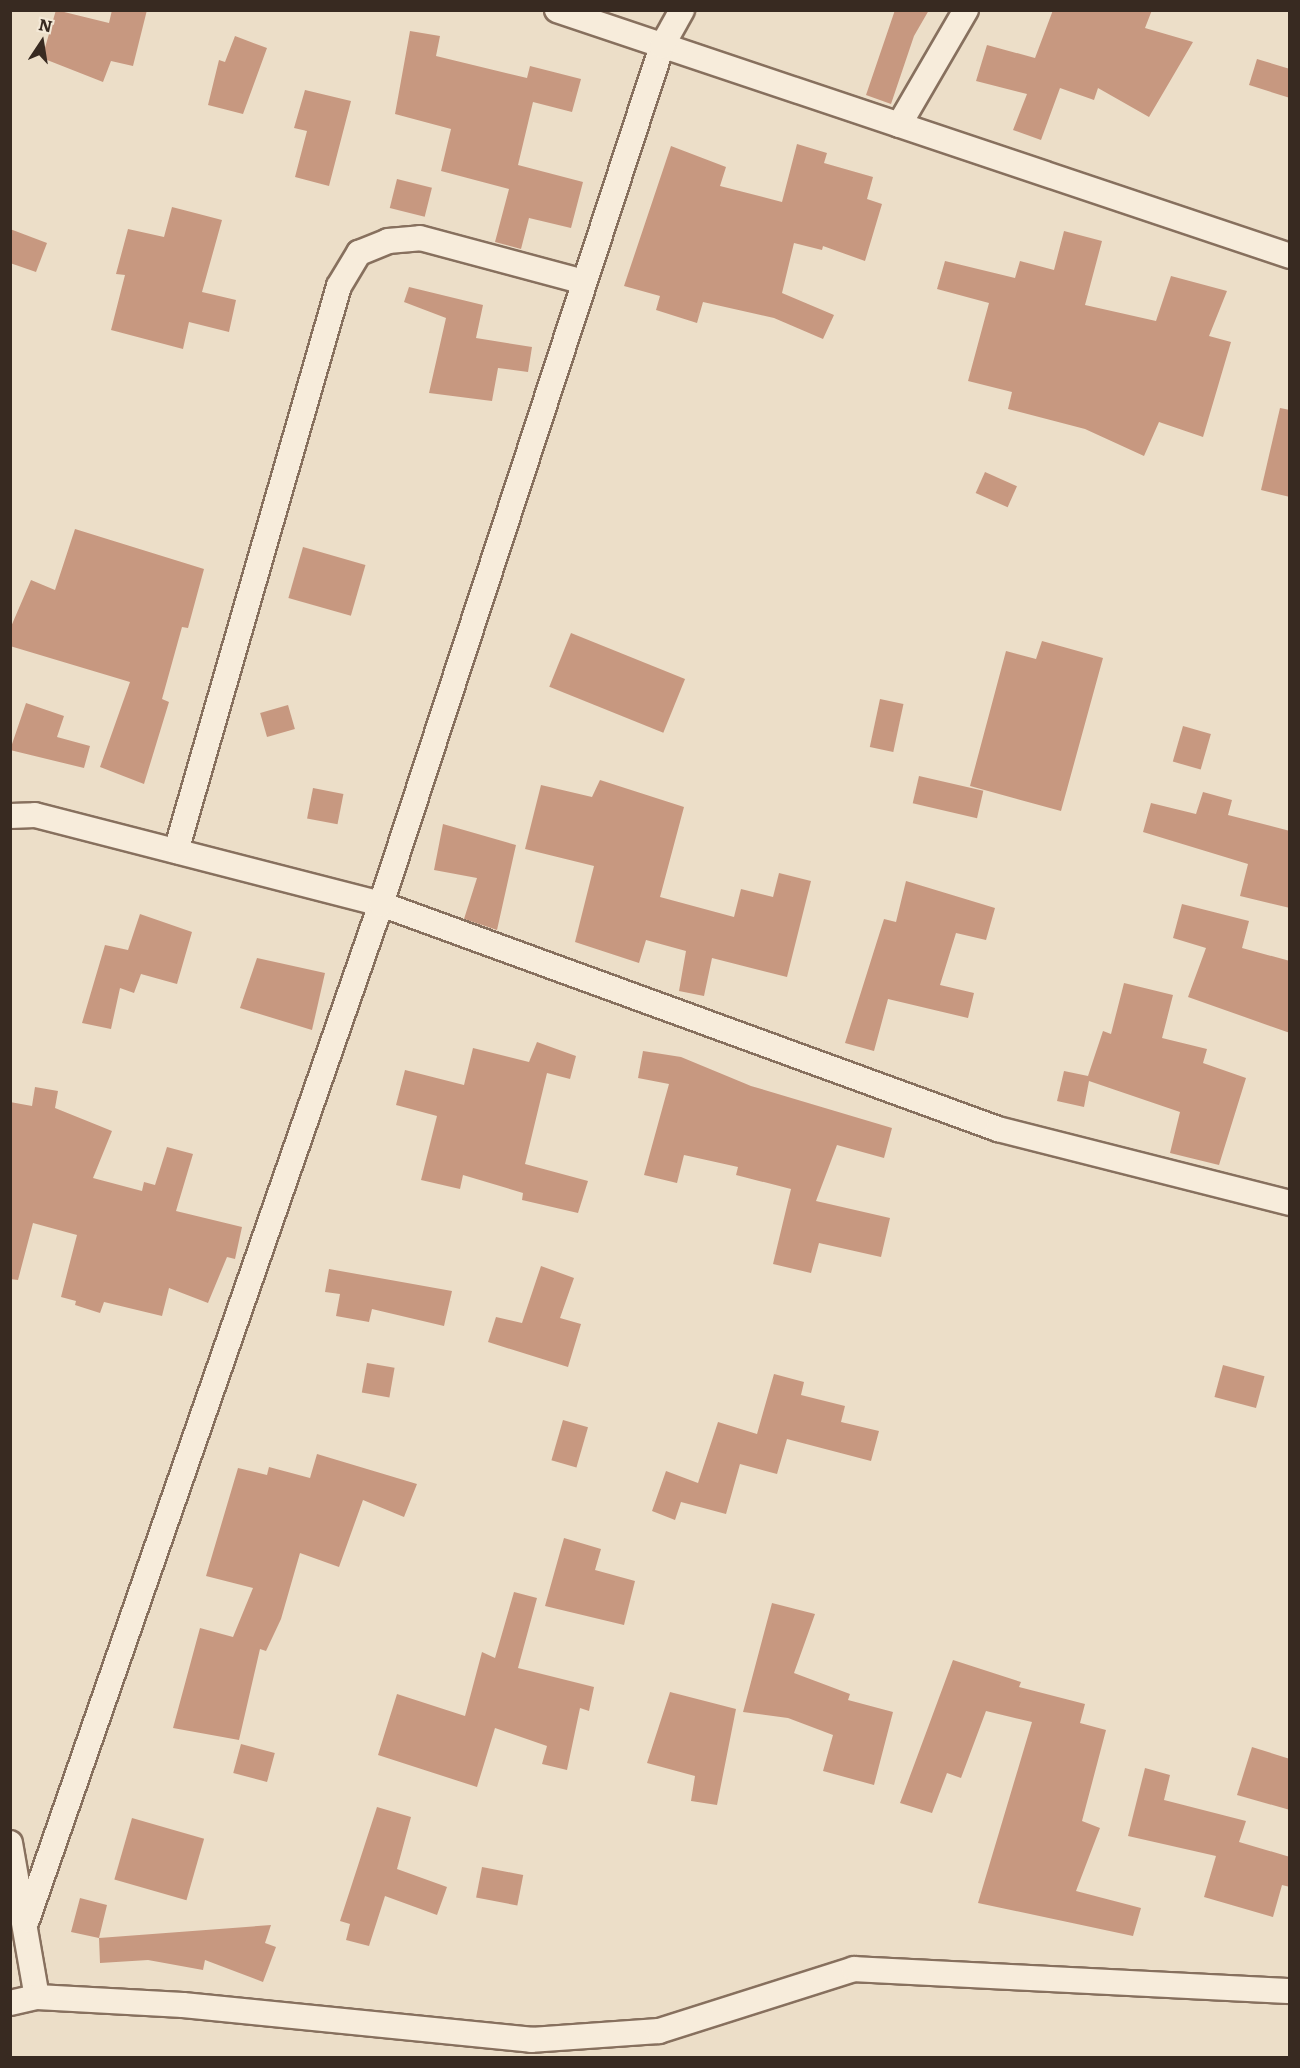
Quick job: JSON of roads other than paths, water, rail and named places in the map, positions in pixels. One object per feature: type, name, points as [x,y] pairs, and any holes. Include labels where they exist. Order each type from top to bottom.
[{"type":"street","points":[[557,10],[1290,256]]},
{"type":"street","points":[[27,1920],[381,904],[662,46],[682,10]]},
{"type":"street","points":[[899,125],[966,10]]},
{"type":"street","points":[[176,851],[339,285],[359,253],[388,241],[420,238],[584,282]]},
{"type":"street","points":[[10,816],[35,815],[381,904],[998,1129],[1290,1203]]},
{"type":"street","points":[[10,1843],[27,1920],[37,1997]]},
{"type":"street","points":[[10,2003],[37,1997],[183,2005],[531,2040],[659,2031],[854,1969],[1290,1990]]}]
